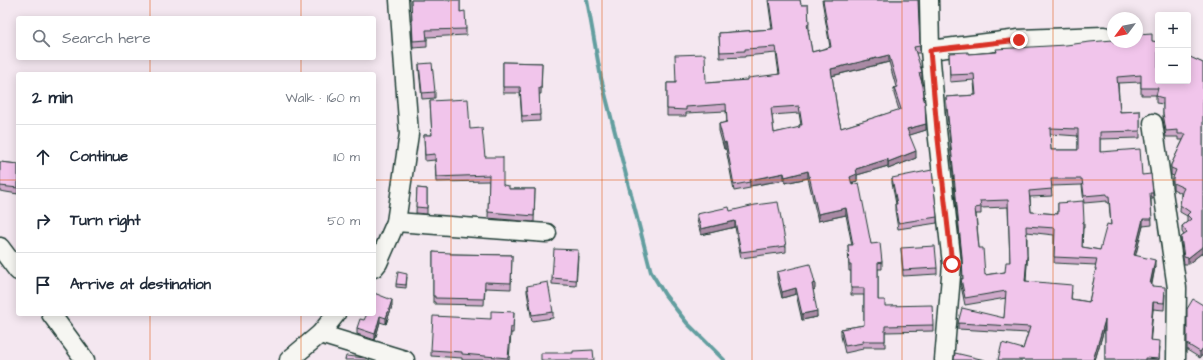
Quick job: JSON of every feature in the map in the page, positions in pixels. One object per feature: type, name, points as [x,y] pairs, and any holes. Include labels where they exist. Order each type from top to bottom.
[{"type":"street","points":[[376,266],[396,222],[410,134],[400,0]]},
{"type":"street","points":[[929,0],[930,50],[937,130],[952,264],[944,360]]},
{"type":"street","points":[[930,50],[1019,40],[1104,36]]},
{"type":"street","points":[[1153,123],[1177,288],[1176,360]]},
{"type":"street","points":[[396,222],[547,233]]},
{"type":"street","points":[[0,247],[16,267]]},
{"type":"street","points":[[52,316],[85,360]]},
{"type":"street","points":[[289,360],[320,334],[334,316]]},
{"type":"street","points":[[320,334],[405,360]]},
{"type":"building","points":[[411,0],[460,0],[460,12],[465,11],[466,29],[426,30],[427,40],[413,41]]},
{"type":"building","points":[[769,0],[800,0],[801,5],[808,5],[809,24],[807,24],[812,52],[831,47],[823,0],[918,0],[920,46],[914,47],[922,72],[919,73],[923,86],[926,124],[907,129],[916,151],[888,162],[888,159],[856,169],[857,174],[850,177],[852,185],[859,183],[871,244],[880,243],[882,262],[878,263],[878,300],[885,300],[885,306],[932,305],[933,325],[885,326],[885,341],[863,341],[863,343],[845,346],[841,329],[864,325],[864,288],[851,288],[851,265],[849,265],[848,245],[853,245],[846,208],[818,214],[808,171],[785,177],[784,173],[734,185],[726,142],[724,143],[719,124],[727,122],[726,104],[686,107],[686,110],[667,109],[667,83],[676,83],[675,55],[705,54],[706,83],[748,80],[748,78],[780,74],[776,47],[745,49],[745,51],[720,52],[719,33],[773,29]],"holes":[[[889,55],[898,87],[894,88],[901,109],[841,128],[831,69]],[[799,106],[802,125],[799,125],[800,127],[774,133],[771,108]]]},
{"type":"building","points":[[1152,34],[1152,41],[1155,42],[1155,84],[1191,84],[1191,57],[1203,63],[1203,247],[1188,258],[1184,257],[1181,237],[1187,233],[1182,226],[1191,219],[1187,215],[1190,212],[1180,205],[1184,188],[1173,183],[1176,170],[1171,168],[1171,165],[1186,134],[1178,134],[1178,130],[1166,131],[1163,113],[1163,98],[1156,96],[1158,88],[1141,88],[1141,75],[1117,77],[1120,112],[1140,111],[1140,131],[1100,132],[1100,152],[1140,149],[1142,175],[1151,174],[1153,193],[1150,193],[1152,219],[1143,219],[1134,255],[1155,260],[1150,284],[1152,286],[1165,287],[1164,303],[1153,302],[1150,340],[1160,341],[1159,359],[1145,358],[1145,360],[1105,360],[1105,320],[1093,360],[998,360],[1002,343],[1023,349],[1030,327],[958,323],[962,308],[1004,318],[1006,291],[965,298],[961,279],[963,279],[962,256],[946,97],[976,95],[974,74],[950,75],[949,53],[968,52],[968,54],[997,52],[996,49],[1066,45],[1107,41],[1107,48],[1143,48],[1143,35]],"holes":[[[1050,128],[1078,129],[1078,150],[1051,150]],[[1051,179],[1082,179],[1084,196],[1107,194],[1107,196],[1109,196],[1111,225],[1107,224],[1100,250],[1082,247],[1084,221],[1083,201],[1058,203],[1058,214],[1031,212],[1029,191],[1052,189]],[[1008,200],[1010,262],[1006,262],[1005,272],[985,275],[983,248],[979,248],[975,208],[981,207],[980,201]],[[1026,226],[1055,228],[1054,257],[1097,259],[1089,302],[1071,299],[1072,285],[1025,281],[1027,256]]]},
{"type":"building","points":[[503,62],[542,63],[541,88],[539,88],[540,115],[522,116],[520,87],[503,87]]},
{"type":"building","points":[[432,63],[435,92],[422,93],[419,64]]},
{"type":"building","points":[[468,99],[470,129],[482,128],[485,157],[503,157],[503,185],[509,186],[509,189],[535,189],[534,216],[488,212],[489,175],[436,177],[435,154],[425,155],[424,135],[432,135],[430,101]]},
{"type":"building","points":[[0,162],[16,164],[16,188],[0,186]]},
{"type":"building","points":[[932,170],[937,217],[898,223],[895,204],[897,204],[892,178]]},
{"type":"building","points":[[417,188],[427,189],[427,208],[416,207]]},
{"type":"building","points":[[778,202],[786,246],[741,252],[735,221],[701,229],[697,214],[729,207],[730,211],[755,205]]},
{"type":"building","points":[[935,246],[937,268],[903,270],[901,248]]},
{"type":"building","points":[[554,249],[578,250],[576,280],[552,278]]},
{"type":"building","points":[[433,252],[451,253],[450,254],[512,255],[511,283],[485,282],[484,299],[435,298],[435,296],[433,296]]},
{"type":"building","points":[[810,264],[815,283],[812,284],[817,311],[802,314],[796,288],[782,292],[777,272]]},
{"type":"building","points":[[398,272],[407,274],[406,285],[396,284]]},
{"type":"building","points":[[548,282],[553,312],[532,315],[527,286]]},
{"type":"building","points":[[376,294],[392,300],[386,318],[380,316],[375,334],[357,328],[360,319],[364,320],[366,316],[376,316]]},
{"type":"building","points":[[1193,299],[1203,305],[1203,348],[1200,352],[1187,344],[1187,309]]},
{"type":"building","points":[[491,311],[514,312],[508,358],[462,354],[462,352],[431,350],[433,316],[491,319]]},
{"type":"building","points":[[593,350],[594,360],[541,360],[541,353],[573,353],[573,351]]},
{"type":"building","points":[[955,353],[985,360],[954,360]]},
{"type":"building","points":[[346,356],[366,358],[366,360],[345,360]]},
{"type":"waterway","points":[[587,0],[601,78],[651,272],[665,295],[687,323],[724,360]]},
{"type":"route","points":[[952,264],[937,130],[930,50],[1019,40]]}]
